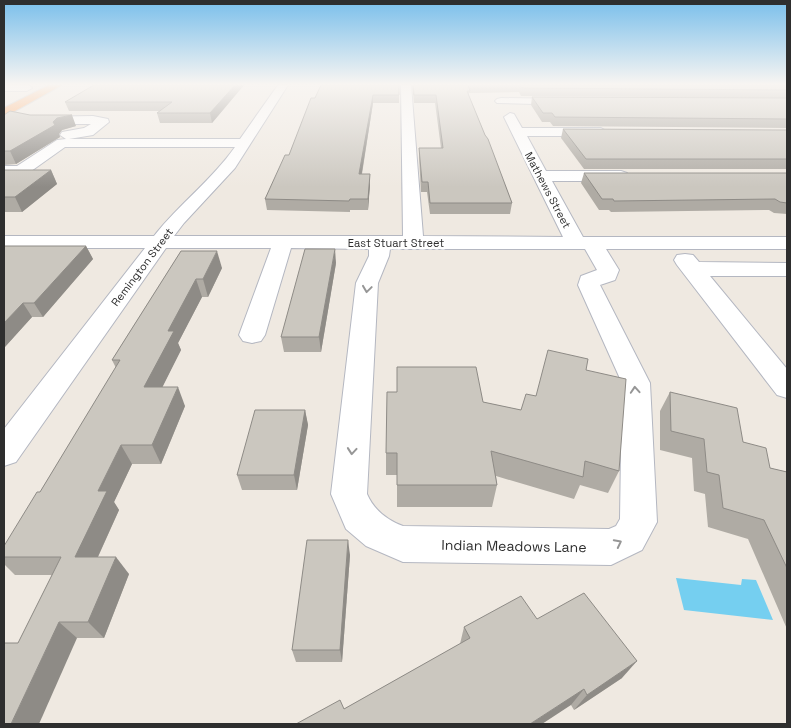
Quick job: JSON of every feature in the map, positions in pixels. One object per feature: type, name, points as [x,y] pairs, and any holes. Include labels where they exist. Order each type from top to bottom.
[{"type":"street","points":[[20,119],[93,120],[103,122],[88,132],[63,135]]},
{"type":"street","name":"Remington Street","points":[[4,453],[160,242],[177,220],[219,178],[261,119]]},
{"type":"street","points":[[408,119],[413,243]]},
{"type":"street","name":"Mathews Street","points":[[510,119],[540,176],[584,243]]},
{"type":"street","points":[[517,132],[617,132]]},
{"type":"street","points":[[4,171],[21,171],[62,142],[245,143]]},
{"type":"street","points":[[540,176],[639,176]]},
{"type":"street","name":"East Stuart Street","points":[[4,242],[787,243]]},
{"type":"street","points":[[252,335],[283,243]]},
{"type":"street","name":"Indian Meadows Lane","points":[[380,243],[379,256],[366,283],[349,494],[358,517],[379,534],[404,544],[611,547],[629,538],[638,522],[636,382],[589,285],[589,281],[607,274],[608,270],[584,243]]},
{"type":"street","points":[[671,243],[787,388]]},
{"type":"street","points":[[693,269],[787,269]]},
{"type":"water","points":[[676,578],[741,585],[742,579],[756,580],[773,620],[684,610]]},
{"type":"building","points":[[4,119],[56,119],[53,122],[55,125],[10,151],[4,151]]},
{"type":"building","points":[[303,119],[369,119],[359,174],[370,174],[368,199],[350,199],[349,201],[265,199],[285,155],[289,155]]},
{"type":"building","points":[[439,119],[478,119],[512,203],[430,203],[428,182],[422,182],[419,148],[443,148]]},
{"type":"building","points":[[563,129],[787,130],[787,159],[586,159]]},
{"type":"building","points":[[4,170],[51,170],[15,197],[4,197]]},
{"type":"building","points":[[584,173],[787,173],[787,203],[775,199],[614,201],[613,199],[602,199]]},
{"type":"building","points":[[4,246],[86,246],[34,303],[23,303],[4,323]]},
{"type":"building","points":[[305,249],[335,249],[319,337],[281,337]]},
{"type":"building","points":[[181,251],[217,251],[203,279],[196,279],[168,331],[174,331],[144,387],[178,387],[152,445],[121,445],[98,491],[107,491],[75,557],[116,557],[88,622],[59,622],[11,724],[4,724],[4,643],[18,643],[61,557],[4,557],[4,546],[37,492],[40,492],[120,360],[112,360]]},
{"type":"building","points":[[548,350],[588,359],[586,370],[626,379],[619,471],[585,461],[583,477],[491,451],[497,485],[397,485],[397,453],[386,453],[387,392],[397,392],[397,367],[476,367],[483,402],[521,410],[526,394],[536,396]]},
{"type":"building","points":[[670,392],[737,408],[743,442],[766,448],[770,468],[787,472],[787,568],[764,520],[723,508],[719,475],[707,472],[704,439],[671,431]]},
{"type":"building","points":[[255,410],[305,410],[294,475],[237,475]]},
{"type":"building","points":[[307,540],[348,540],[340,650],[292,650]]},
{"type":"building","points":[[584,593],[637,661],[587,695],[584,689],[530,724],[296,724],[340,700],[344,709],[470,638],[464,627],[521,596],[537,619]]}]
